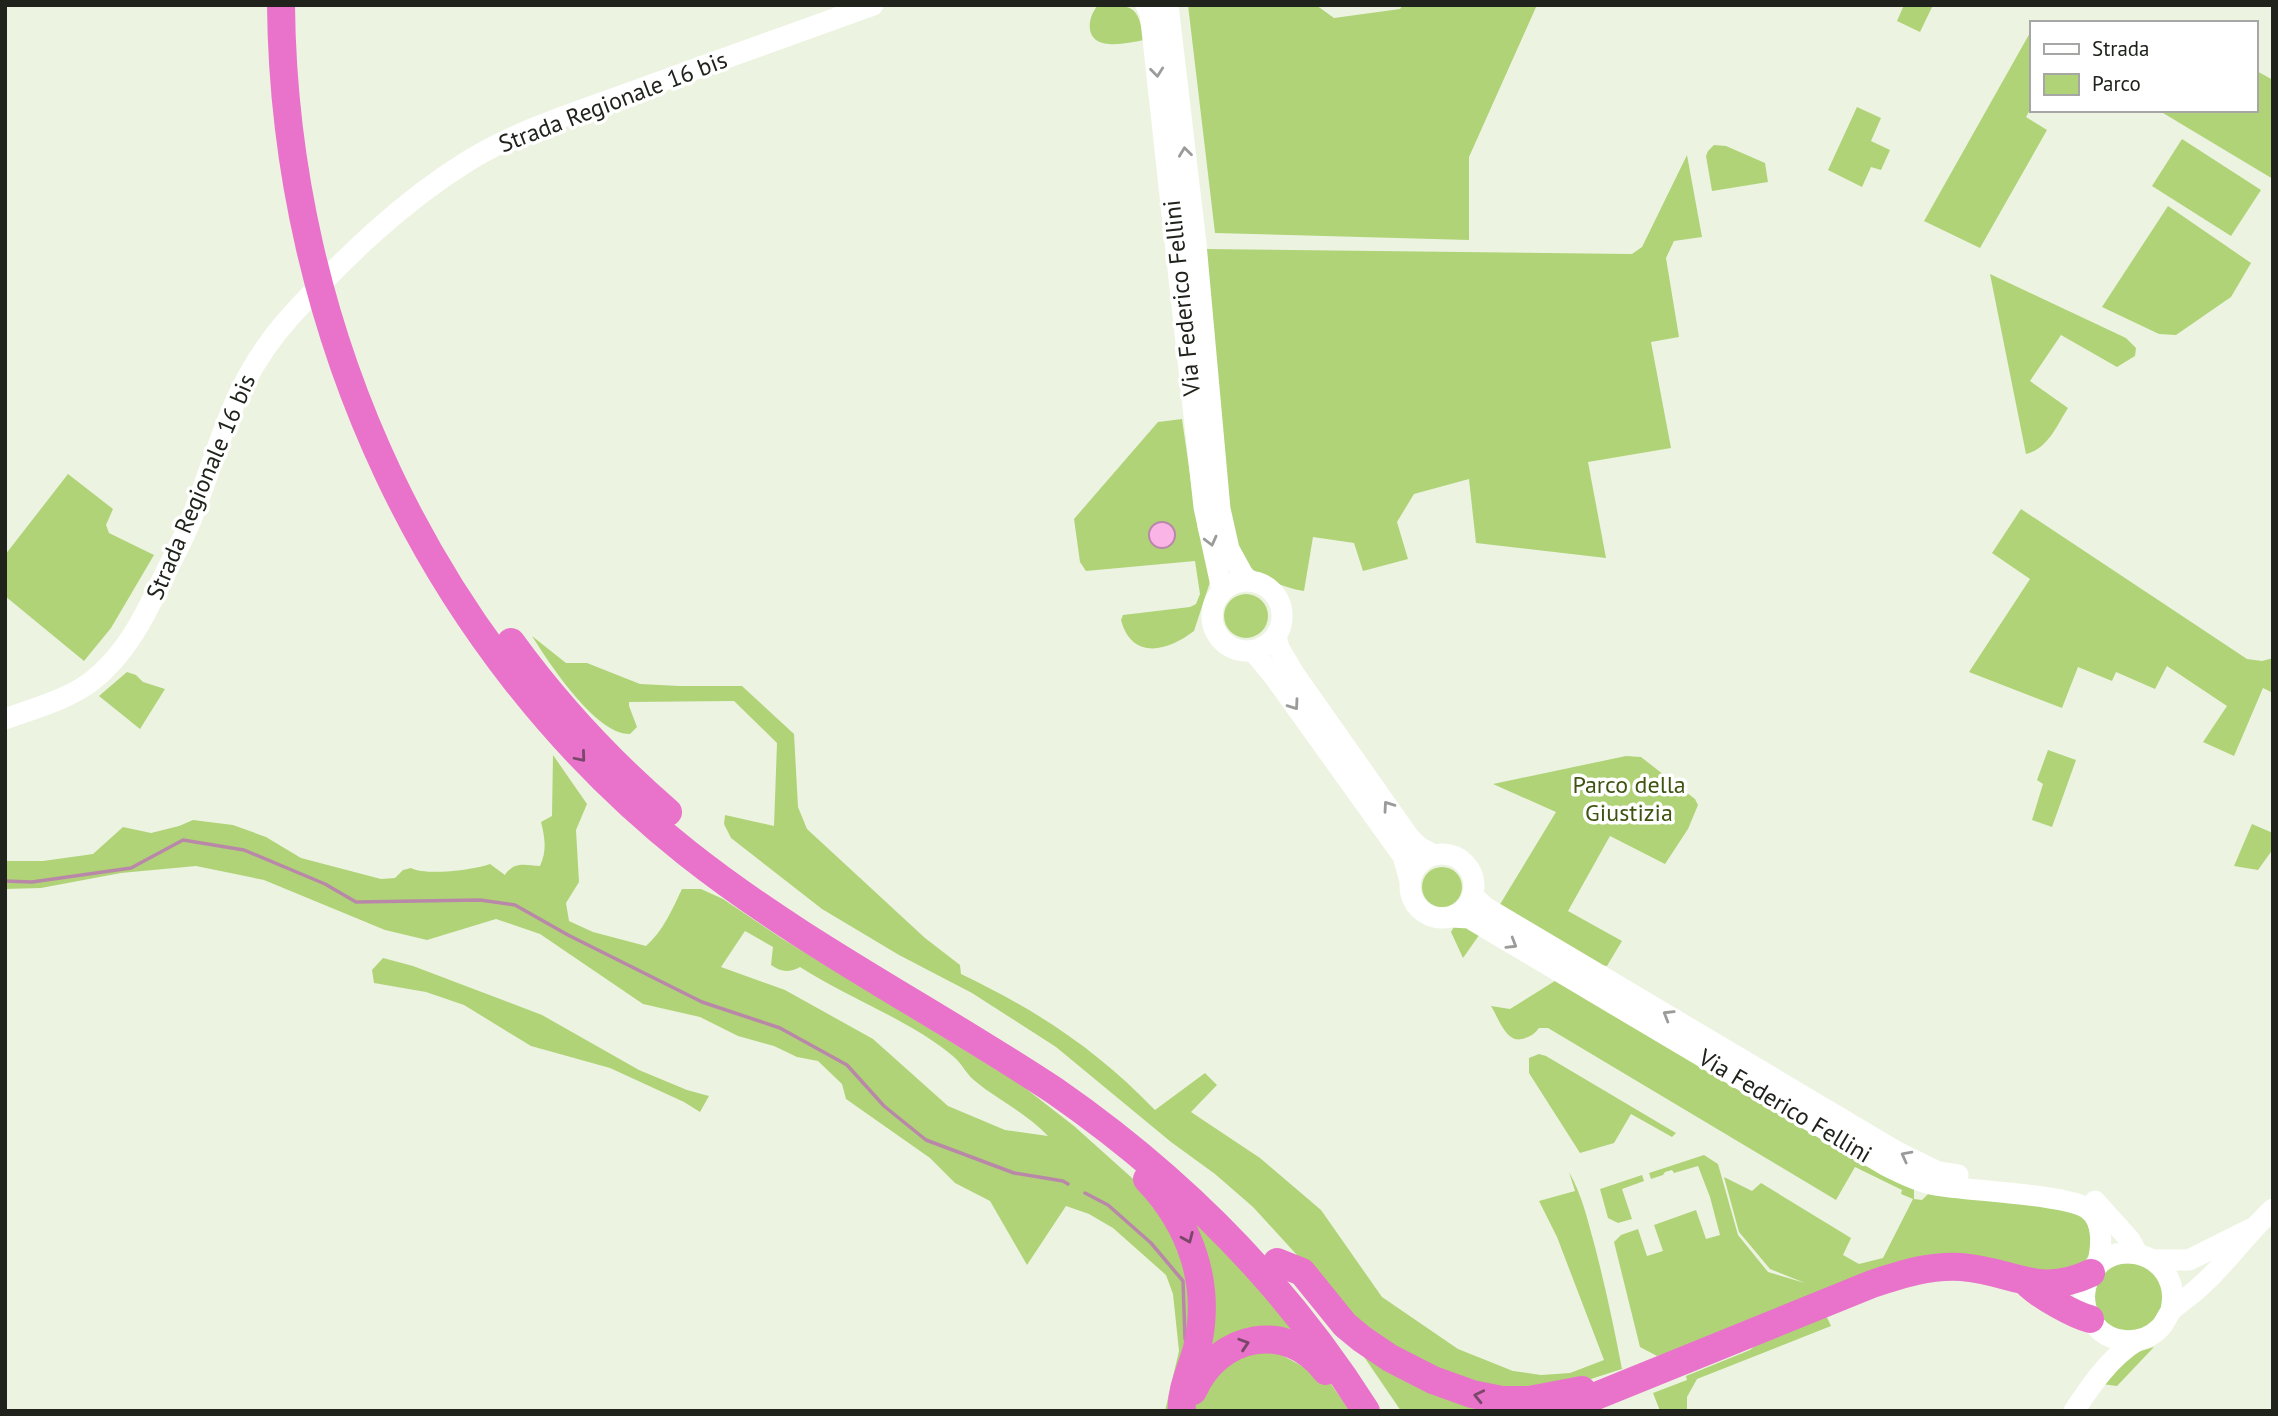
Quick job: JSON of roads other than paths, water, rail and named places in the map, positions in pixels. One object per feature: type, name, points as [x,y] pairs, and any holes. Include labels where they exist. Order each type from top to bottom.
[{"type":"highway","points":[[281,5],[286,103],[296,183],[317,281],[346,375],[379,454],[415,528],[450,586],[510,672],[597,775],[685,851],[765,911],[1026,1072],[1084,1111],[1170,1180],[1246,1255],[1315,1337],[1366,1411]]},
{"type":"highway","points":[[300,5],[300,46],[311,157],[330,258],[352,334],[381,412],[422,500],[464,573],[519,653],[601,749],[694,834],[773,893],[1022,1047],[1099,1099],[1147,1136],[1199,1182],[1277,1262],[1336,1334],[1387,1411]]},
{"type":"highway","points":[[1084,1111],[1097,1135],[1141,1172],[1169,1204],[1186,1233],[1194,1254],[1201,1282],[1202,1311],[1198,1344],[1181,1405],[1182,1411]]},
{"type":"highway","points":[[1277,1262],[1302,1272],[1345,1325],[1379,1351],[1417,1373],[1458,1390],[1492,1399],[1529,1400],[1587,1389],[1620,1387]]},
{"type":"highway","points":[[1559,1411],[1872,1284],[1913,1271],[1948,1267],[1975,1269],[1992,1271],[2027,1283],[2060,1284],[2095,1269]]},
{"type":"highway","points":[[2027,1283],[2075,1315],[2092,1322]]},
{"type":"highway","points":[[1187,1411],[1198,1382],[1214,1360],[1241,1344],[1269,1340],[1294,1344],[1317,1359],[1354,1411]]},
{"type":"highway","points":[[1592,1411],[1631,1392],[1649,1375]]},
{"type":"street","name":"Strada Regionale 16 bis","points":[[5,719],[70,694],[90,682],[114,660],[133,636],[190,522],[229,411],[257,361],[288,320],[357,247],[417,196],[469,160],[500,143],[563,117],[873,5]]},
{"type":"street","name":"Via Federico Fellini","points":[[1146,5],[1150,13],[1154,43],[1204,507],[1222,590]]},
{"type":"street","name":"Via Federico Fellini","points":[[1168,5],[1196,244],[1220,509],[1229,549],[1246,580]]},
{"type":"street","points":[[1246,580],[1265,585],[1278,599],[1283,618],[1270,643],[1253,651],[1226,645],[1215,631],[1212,611],[1222,590],[1246,580]]},
{"type":"street","points":[[1253,651],[1273,674],[1397,848],[1406,863],[1412,897],[1421,910],[1436,918],[1452,917],[1468,905],[1473,896],[1474,879],[1465,864],[1451,855],[1434,855],[1419,847],[1409,837],[1295,675],[1279,648],[1276,636]]},
{"type":"street","points":[[1410,881],[1418,864],[1434,855]]},
{"type":"street","name":"Via Federico Fellini","points":[[1473,896],[1485,907],[1899,1153],[1951,1174],[2068,1190],[2093,1199],[2145,1257]]},
{"type":"street","name":"Via Federico Fellini","points":[[1452,917],[1469,918],[1885,1165],[1916,1180],[1962,1189],[2059,1200],[2089,1210],[2100,1227],[2095,1269]]},
{"type":"street","points":[[2074,1411],[2108,1364],[2138,1340],[2159,1329],[2171,1310],[2203,1285],[2273,1209]]},
{"type":"street","points":[[2089,1389],[2096,1360],[2092,1322],[2084,1296],[2095,1269],[2112,1256],[2189,1260],[2253,1228]]},
{"type":"street","points":[[2145,1257],[2166,1273],[2171,1285],[2171,1310]]},
{"type":"street","points":[[2092,1322],[2110,1337],[2124,1341],[2138,1340]]},
{"type":"waterway","points":[[5,881],[32,882],[131,868],[183,840],[244,850],[325,884],[356,902],[480,900],[515,905],[568,935],[702,1002],[780,1028],[847,1065],[884,1106],[926,1140],[1014,1173],[1068,1184]]},
{"type":"waterway","points":[[1085,1193],[1108,1205],[1151,1243],[1183,1281],[1185,1339]]},
{"type":"park label","name":"Parco della Giustizia","points":[[1629,799]]}]
